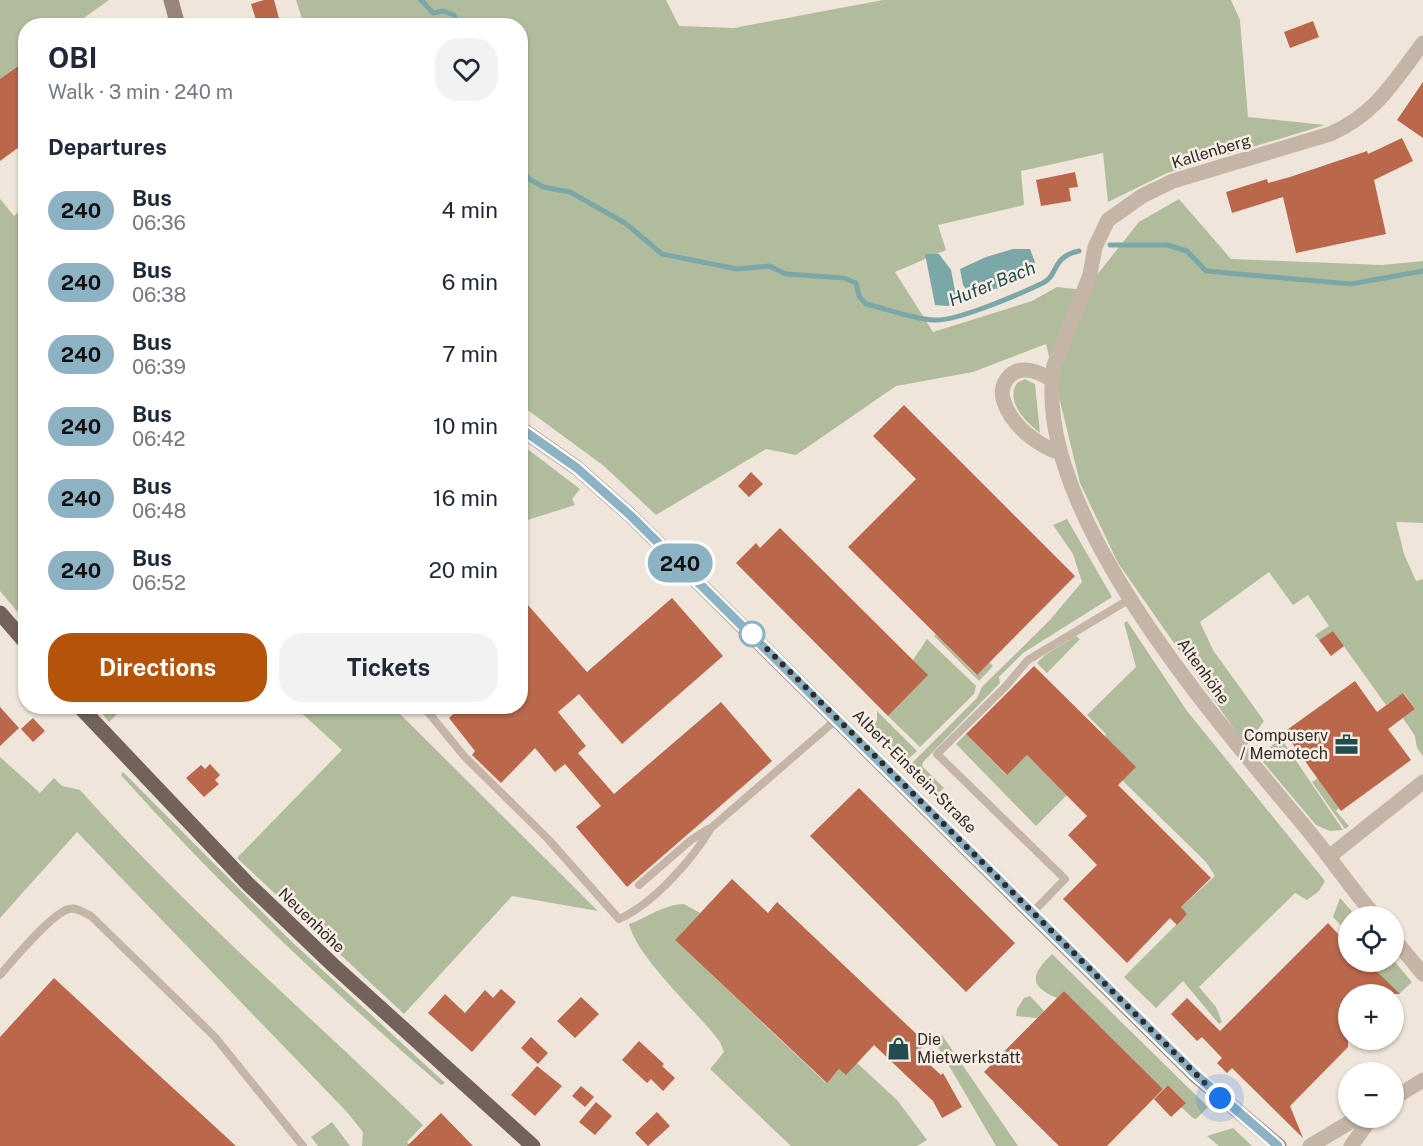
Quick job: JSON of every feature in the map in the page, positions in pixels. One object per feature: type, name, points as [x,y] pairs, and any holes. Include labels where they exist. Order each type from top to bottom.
[{"type":"main road","points":[[0,613],[18,634]]},
{"type":"main road","name":"Neuenhöhe","points":[[87,714],[248,884],[333,965],[533,1146]]},
{"type":"street","points":[[171,0],[176,18]]},
{"type":"street","name":"Kallenberg","points":[[1063,341],[1090,275],[1095,247],[1108,220],[1142,196],[1173,181],[1330,134],[1348,126],[1374,107],[1423,43]]},
{"type":"street","name":"Altenhöhe","points":[[1063,341],[1052,380],[1052,414],[1060,453],[1071,486],[1089,524],[1130,599],[1216,718],[1330,856],[1368,906]]},
{"type":"street","points":[[1052,380],[1029,370],[1016,371],[1005,381],[1002,393],[1009,412],[1029,435],[1039,445],[1060,453]]},
{"type":"street","name":"Albert-Einstein-Straße","points":[[528,434],[608,494],[1195,1074],[1279,1146]]},
{"type":"street","points":[[1330,856],[1423,782]]},
{"type":"street","points":[[1404,951],[1423,974]]},
{"type":"street","points":[[1404,1092],[1423,1080]]},
{"type":"street","points":[[1310,1146],[1340,1128]]},
{"type":"street","points":[[1351,1146],[1364,1128]]},
{"type":"lane","points":[[1032,913],[1065,879],[937,754],[1005,687],[1028,660],[1130,599]]},
{"type":"lane","points":[[430,714],[464,756],[548,838],[619,919],[649,900],[698,851],[711,828]]},
{"type":"lane","points":[[639,885],[691,840],[711,828],[837,719]]},
{"type":"lane","points":[[0,975],[40,932],[67,909],[77,909],[91,916],[215,1036],[303,1146]]},
{"type":"green space","points":[[0,0],[109,0],[84,18],[18,18],[18,65],[0,79]]},
{"type":"green space","points":[[296,0],[666,0],[679,26],[734,28],[883,0],[1231,0],[1240,20],[1248,117],[1325,125],[1167,173],[1108,202],[1103,153],[1021,171],[1024,205],[938,225],[946,250],[895,272],[933,332],[1032,301],[1057,287],[1085,290],[1139,222],[1179,199],[1231,259],[1382,265],[1423,261],[1423,523],[1396,522],[1404,554],[1416,581],[1423,579],[1423,756],[1417,748],[1415,736],[1403,718],[1415,709],[1404,693],[1386,705],[1333,631],[1319,640],[1315,635],[1329,626],[1308,595],[1293,605],[1269,572],[1200,622],[1213,650],[1264,721],[1246,746],[1118,563],[1080,483],[1046,344],[973,372],[896,386],[796,455],[766,449],[656,515],[604,466],[528,410],[528,18],[302,18]]},
{"type":"green space","points":[[0,199],[14,216],[18,212],[18,613],[0,591]]},
{"type":"green space","points":[[1025,379],[1035,384],[1040,433],[1023,417],[1015,404],[1014,390],[1017,383]]},
{"type":"green space","points":[[528,449],[580,489],[572,499],[575,505],[528,520]]},
{"type":"green space","points":[[1067,519],[1112,597],[1023,653],[999,677],[1000,683],[923,762],[922,766],[944,788],[938,793],[910,765],[977,698],[982,687],[1049,621],[1082,582],[1073,554],[1053,525]]},
{"type":"green space","points":[[1127,621],[1187,711],[1325,881],[1319,891],[1307,900],[1295,893],[1199,987],[1216,1007],[1222,1022],[1219,1024],[1183,981],[1156,1008],[1124,977],[1187,914],[1181,907],[1215,876],[1206,862],[1122,780],[1105,737],[1106,734],[1087,715],[1136,667],[1124,623]]},
{"type":"green space","points":[[938,632],[947,645],[976,675],[989,662],[993,666],[979,681],[934,636]]},
{"type":"green space","points":[[1076,636],[1080,639],[1047,673],[1037,663],[1045,655]]},
{"type":"green space","points":[[927,639],[976,686],[974,694],[920,747],[888,716],[927,675],[913,660]]},
{"type":"green space","points":[[877,711],[917,751],[906,761],[872,728],[877,720]]},
{"type":"green space","points":[[103,714],[117,714],[109,722]]},
{"type":"green space","points":[[303,714],[400,714],[598,911],[512,896],[404,1014],[237,858],[342,750]]},
{"type":"green space","points":[[966,734],[1006,775],[1027,755],[1067,795],[1036,826],[956,744]]},
{"type":"green space","points":[[1280,737],[1343,830],[1330,831],[1316,825],[1263,762],[1268,750]]},
{"type":"green space","points":[[0,757],[40,793],[54,778],[62,786],[80,790],[205,919],[423,1125],[407,1142],[410,1146],[362,1146],[363,1132],[346,1111],[77,832],[0,918]]},
{"type":"green space","points":[[123,772],[291,941],[445,1083],[441,1085],[316,974],[197,857],[121,775]]},
{"type":"green space","points":[[1318,778],[1339,808],[1336,811],[1349,826],[1345,829],[1312,782]]},
{"type":"green space","points":[[1340,898],[1347,906],[1338,906],[1338,922],[1333,917]]},
{"type":"green space","points":[[684,904],[700,913],[675,940],[826,1083],[839,1069],[857,1063],[897,1100],[927,1140],[917,1146],[791,1146],[710,1069],[724,1052],[720,1042],[655,968],[634,938],[629,924],[662,909]]},
{"type":"green space","points":[[1052,954],[1208,1107],[1196,1119],[1181,1107],[1185,1102],[1168,1085],[1163,1089],[1064,991],[1057,998],[1037,984],[1037,973],[1040,967]]},
{"type":"green space","points":[[1377,972],[1403,972],[1412,982],[1404,989],[1404,984],[1389,984]]},
{"type":"green space","points":[[1030,996],[1044,1011],[1037,1018],[1016,1016],[1017,1009],[1024,998]]},
{"type":"green space","points":[[942,1035],[1018,1146],[996,1146],[935,1042]]},
{"type":"green space","points":[[332,1122],[350,1146],[318,1146],[311,1137]]},
{"type":"green space","points":[[1233,1128],[1252,1146],[1219,1146],[1207,1136]]},
{"type":"water","points":[[1013,249],[1030,249],[1035,262],[1031,275],[1002,288],[968,292],[963,285],[960,269],[986,257]]},
{"type":"water","points":[[925,254],[939,254],[951,270],[957,301],[948,306],[935,305]]},
{"type":"building","points":[[274,0],[279,18],[255,18],[251,4]]},
{"type":"building","points":[[1313,21],[1319,37],[1290,48],[1284,32]]},
{"type":"building","points":[[18,66],[18,148],[0,161],[0,79]]},
{"type":"building","points":[[1423,82],[1423,138],[1397,120]]},
{"type":"building","points":[[1402,138],[1413,161],[1374,180],[1386,234],[1296,253],[1283,197],[1232,213],[1226,192],[1267,179],[1268,183],[1290,177],[1367,151],[1368,154]]},
{"type":"building","points":[[1075,172],[1078,187],[1069,188],[1071,201],[1041,206],[1036,180]]},
{"type":"building","points":[[904,405],[1075,576],[977,675],[848,547],[916,479],[873,436]]},
{"type":"building","points":[[751,472],[763,484],[749,497],[738,486]]},
{"type":"building","points":[[780,528],[928,675],[888,716],[736,563],[756,543],[760,548]]},
{"type":"building","points":[[672,598],[723,656],[622,744],[579,694],[558,712],[586,746],[578,753],[614,794],[721,702],[772,761],[627,887],[576,827],[601,806],[565,764],[555,772],[535,748],[501,783],[472,755],[475,751],[449,718],[453,714],[528,714],[528,605],[587,672]]},
{"type":"building","points":[[1333,631],[1344,646],[1331,656],[1319,640]]},
{"type":"building","points":[[1034,666],[1136,767],[1118,785],[1211,878],[1181,907],[1187,914],[1177,925],[1170,918],[1127,963],[1063,899],[1097,865],[1068,835],[1087,816],[1027,755],[1007,775],[966,734]]},
{"type":"building","name":"Compuserv / Memotech","points":[[1355,681],[1377,712],[1403,693],[1415,709],[1388,729],[1411,760],[1341,811],[1284,732]]},
{"type":"building","points":[[0,707],[19,728],[0,746]]},
{"type":"building","points":[[33,718],[45,731],[33,742],[21,729]]},
{"type":"building","points":[[210,764],[220,775],[215,780],[219,784],[204,797],[186,778],[201,765],[205,769]]},
{"type":"building","points":[[859,788],[1015,943],[966,992],[810,836]]},
{"type":"building","points":[[732,879],[768,913],[777,902],[926,1043],[917,1053],[941,1075],[943,1073],[962,1107],[942,1118],[933,1101],[874,1045],[846,1075],[839,1069],[827,1083],[675,940]]},
{"type":"building","points":[[1328,923],[1338,934],[1338,972],[1377,972],[1390,984],[1338,984],[1338,1050],[1345,1050],[1290,1106],[1303,1138],[1232,1068],[1227,1073],[1217,1063],[1222,1058],[1202,1037],[1197,1041],[1171,1014],[1187,998],[1220,1031]]},
{"type":"building","points":[[54,978],[236,1146],[0,1146],[0,1037]]},
{"type":"building","points":[[501,989],[516,1002],[472,1052],[428,1013],[445,994],[465,1013],[485,990],[493,998]]},
{"type":"building","points":[[1064,991],[1163,1089],[1107,1146],[1059,1146],[984,1072]]},
{"type":"building","points":[[581,997],[599,1014],[575,1038],[557,1021]]},
{"type":"building","points":[[531,1037],[548,1053],[538,1064],[521,1048]]},
{"type":"building","points":[[639,1041],[664,1064],[662,1066],[675,1078],[663,1091],[651,1079],[647,1083],[622,1060]]},
{"type":"building","points":[[537,1066],[562,1086],[535,1116],[511,1095]]},
{"type":"building","points":[[1168,1085],[1186,1103],[1171,1117],[1154,1099]]},
{"type":"building","points":[[581,1086],[594,1097],[585,1107],[572,1096]]},
{"type":"building","points":[[596,1102],[612,1116],[595,1135],[579,1122]]},
{"type":"building","points":[[657,1112],[670,1126],[648,1146],[635,1133]]},
{"type":"building","points":[[441,1113],[473,1146],[407,1146]]},
{"type":"waterway","name":"Hufer Bach","points":[[421,0],[433,13],[443,11],[454,15],[455,18]]},
{"type":"waterway","name":"Hufer Bach","points":[[528,178],[543,187],[570,192],[625,223],[662,254],[737,269],[769,266],[786,274],[844,278],[856,283],[859,296],[866,304],[926,319],[957,316],[1033,288],[1048,280],[1064,257],[1079,251]]},
{"type":"waterway","name":"Hufer Bach","points":[[1110,245],[1167,245],[1187,251],[1206,271],[1351,284],[1423,271]]},
{"type":"bus line","name":"240","points":[[528,433],[577,468],[656,539],[1195,1074],[1259,1132],[1278,1146]]},
{"type":"place","name":"Compuserv / Memotech","points":[[1346,744]]},
{"type":"place","name":"Die Mietwerkstatt","points":[[899,1048]]},
{"type":"route","points":[[752,634],[1220,1098]]}]
